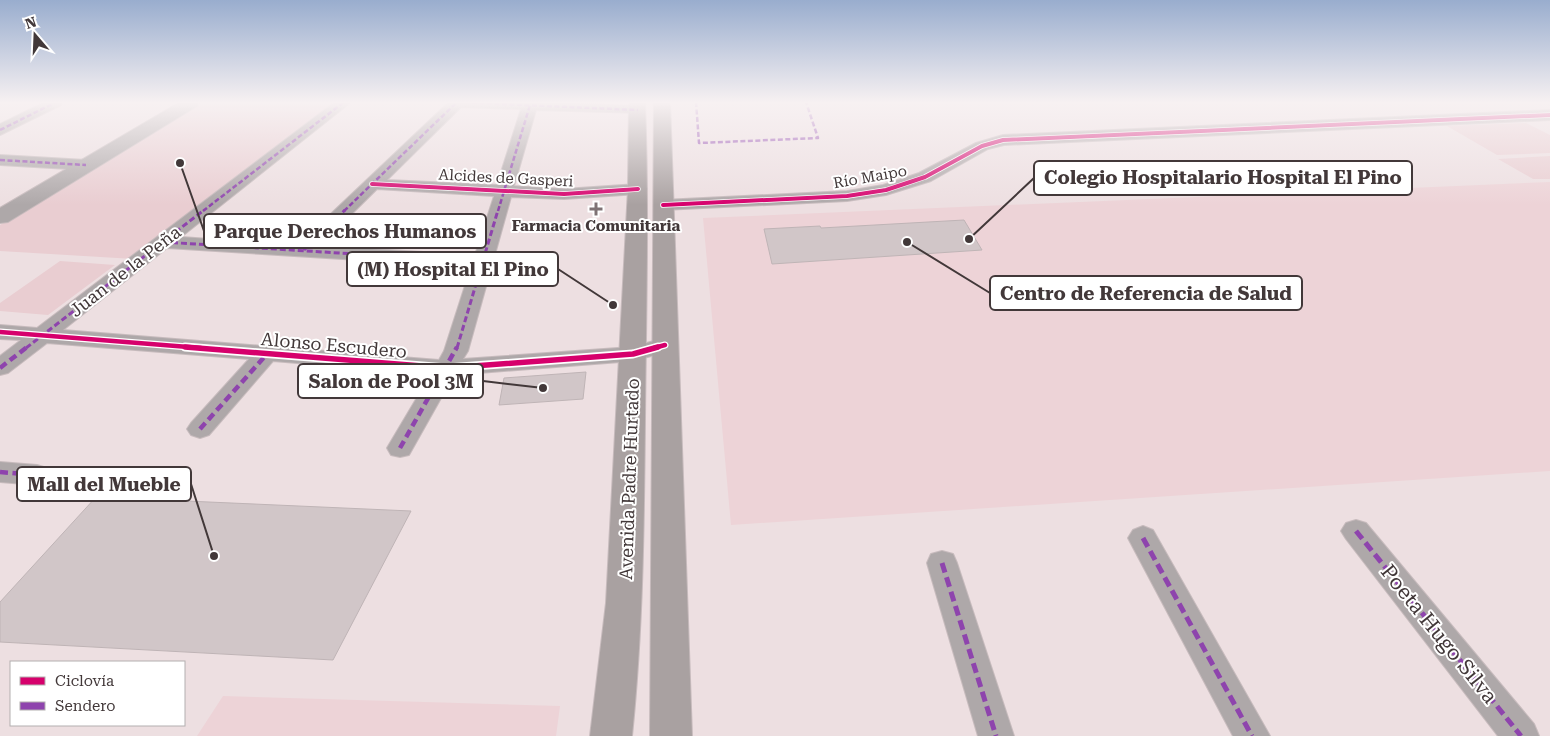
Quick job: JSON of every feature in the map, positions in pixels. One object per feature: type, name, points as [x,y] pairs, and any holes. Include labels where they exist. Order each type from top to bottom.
[{"type":"main road","name":"Avenida Padre Hurtado","points":[[611,736],[624,603],[638,189],[638,136]]},
{"type":"main road","name":"Avenida Padre Hurtado","points":[[662,136],[671,736]]},
{"type":"street","points":[[0,217],[134,136]]},
{"type":"street","name":"Juan de la Peña","points":[[0,368],[300,136]]},
{"type":"street","points":[[304,250],[421,136]]},
{"type":"street","points":[[400,448],[456,351],[521,136]]},
{"type":"street","name":"Río Maipo","points":[[663,200],[847,196],[886,190],[926,178],[982,146],[1003,140],[1083,136]]},
{"type":"street","points":[[0,160],[86,165]]},
{"type":"street","name":"Alcides de Gasperi","points":[[372,184],[574,194],[638,189]]},
{"type":"street","points":[[163,242],[483,262]]},
{"type":"street","name":"Alonso Escudero","points":[[0,332],[447,368],[633,354],[665,345]]},
{"type":"street","points":[[200,429],[267,354]]},
{"type":"street","points":[[0,472],[37,475]]},
{"type":"street","name":"Poeta Hugo Silva","points":[[1356,531],[1521,736]]},
{"type":"street","points":[[1143,538],[1252,736]]},
{"type":"street","points":[[942,562],[996,736]]},
{"type":"shaded area","points":[[145,136],[295,136],[134,259],[0,251],[0,225]]},
{"type":"shaded area","points":[[1465,136],[1550,136],[1550,153],[1497,155]]},
{"type":"shaded area","points":[[1550,156],[1550,179],[1533,179],[1498,159]]},
{"type":"shaded area","points":[[1550,182],[1550,471],[731,525],[703,218]]},
{"type":"shaded area","points":[[60,261],[115,265],[48,315],[0,311],[0,303]]},
{"type":"shaded area","points":[[223,696],[560,706],[556,736],[197,736]]},
{"type":"building","points":[[964,220],[982,250],[772,264],[764,229],[820,226],[821,228]]},
{"type":"building","points":[[586,372],[583,399],[499,405],[504,378]]},
{"type":"building","points":[[96,497],[411,511],[333,660],[0,642],[0,602]]},
{"type":"marked path","points":[[0,368],[300,136]]},
{"type":"marked path","points":[[304,250],[421,136]]},
{"type":"marked path","points":[[400,448],[456,351],[521,136]]},
{"type":"marked path","points":[[699,136],[699,143],[818,138],[817,136]]},
{"type":"marked path","points":[[0,160],[86,165]]},
{"type":"marked path","points":[[163,242],[483,262]]},
{"type":"marked path","points":[[200,429],[267,354]]},
{"type":"marked path","points":[[0,472],[37,475]]},
{"type":"marked path","points":[[1356,531],[1521,736]]},
{"type":"marked path","points":[[1143,538],[1252,736]]},
{"type":"marked path","points":[[942,563],[996,736]]},
{"type":"cycle path","points":[[663,205],[847,196],[886,190],[925,177],[982,146],[1003,140],[1083,136]]},
{"type":"cycle path","points":[[372,184],[564,194],[638,189]]},
{"type":"cycle path","points":[[0,332],[447,368],[633,354],[665,345]]},
{"type":"place","name":"Parque Derechos Humanos","points":[[180,163]]},
{"type":"place","name":"Farmacia Comunitaria","points":[[596,209]]},
{"type":"place","name":"Colegio Hospitalario Hospital El Pino","points":[[969,239]]},
{"type":"place","name":"Centro de Referencia de Salud","points":[[907,242]]},
{"type":"place","name":"(M) Hospital El Pino","points":[[613,305]]},
{"type":"place","name":"Salon de Pool 3M","points":[[543,388]]},
{"type":"place","name":"Mall del Mueble","points":[[214,556]]}]
